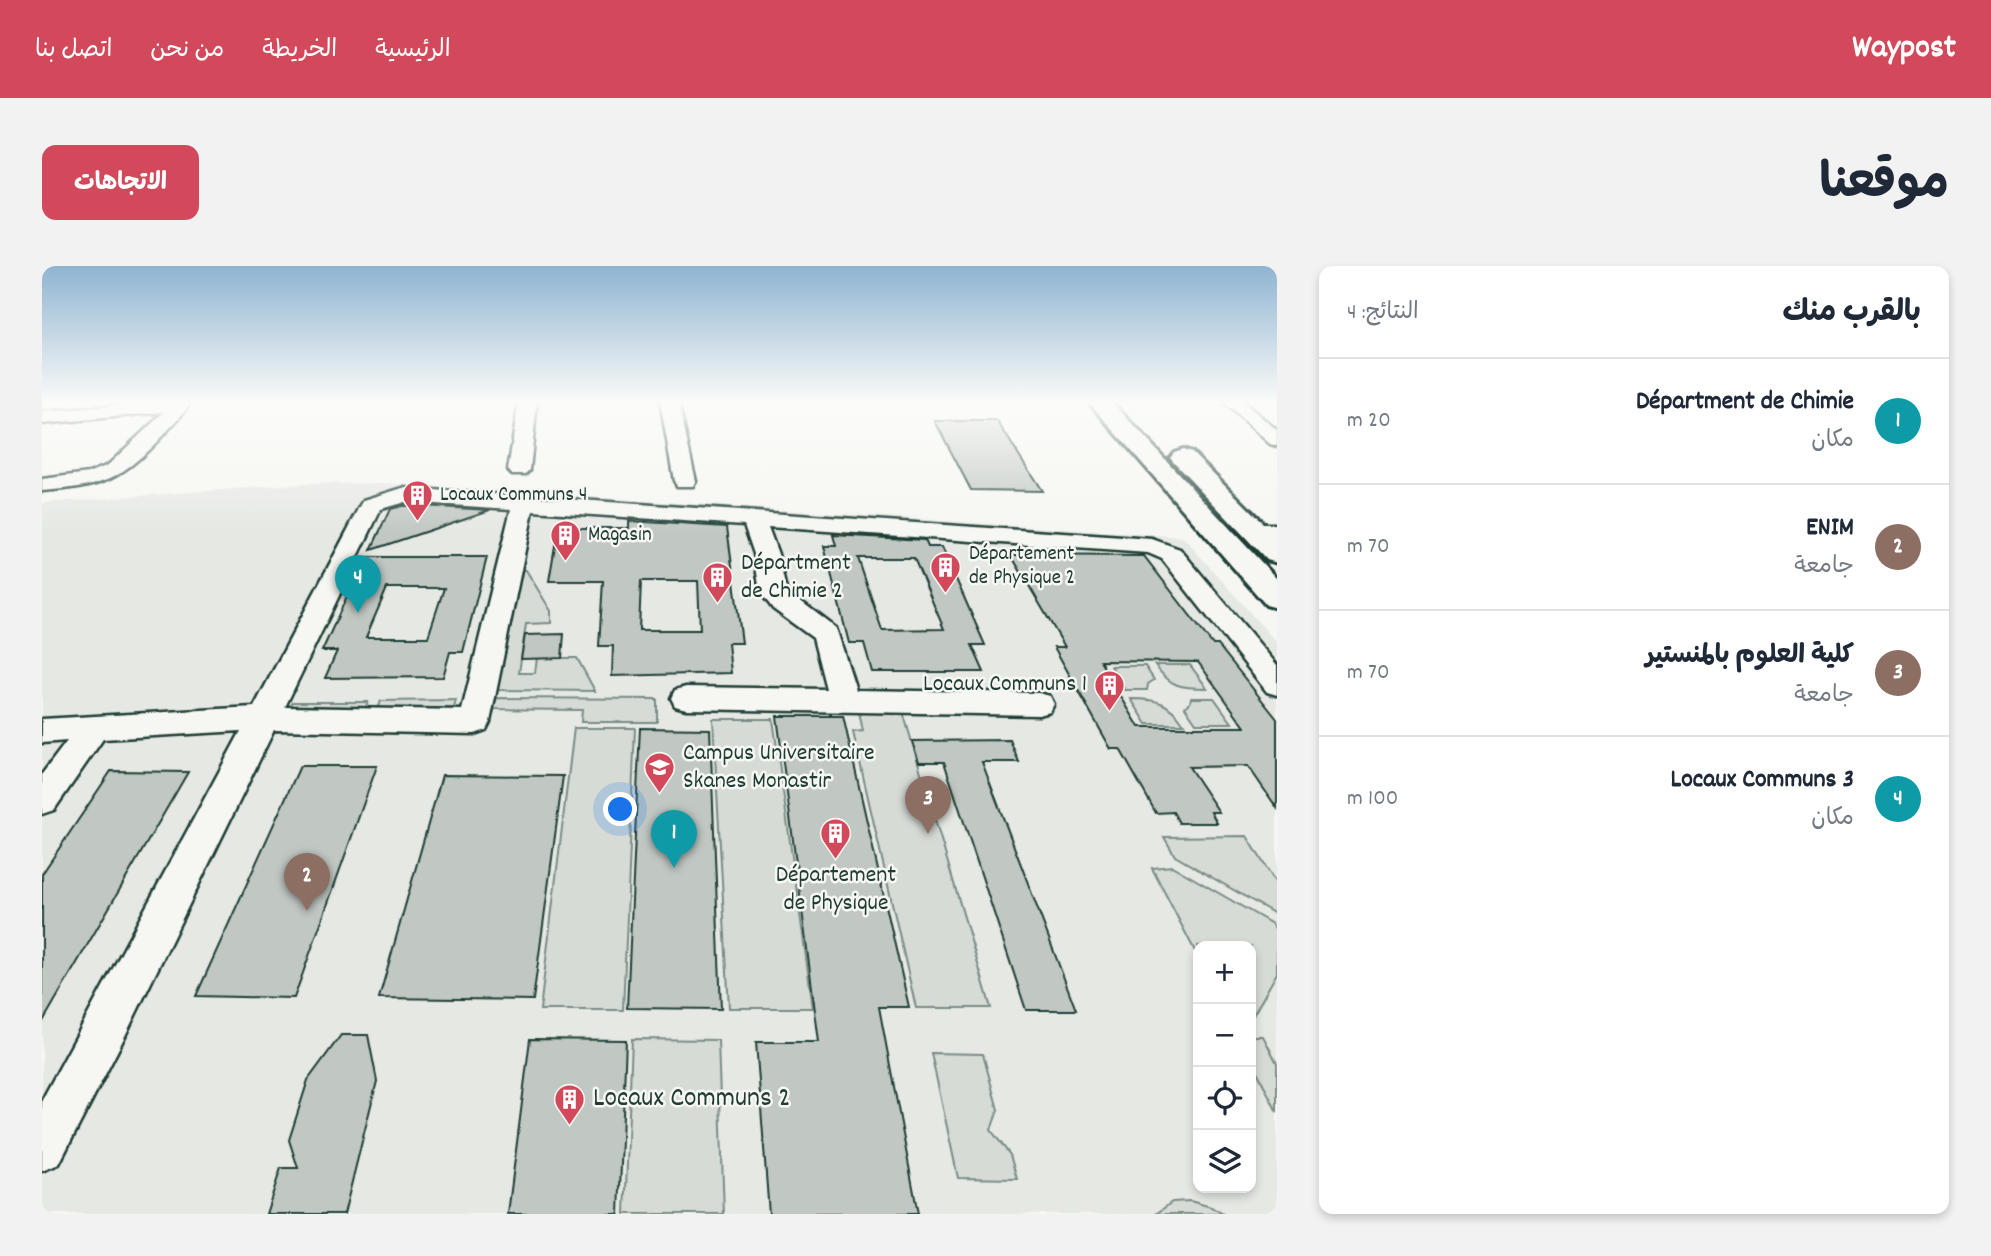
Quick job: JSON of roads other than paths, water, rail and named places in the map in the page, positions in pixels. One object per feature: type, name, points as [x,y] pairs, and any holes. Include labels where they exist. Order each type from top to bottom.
[{"type":"main road","points":[[1138,445],[1207,522],[1258,537]]},
{"type":"main road","points":[[1170,445],[1258,537],[1277,598]]},
{"type":"street","points":[[42,485],[88,481],[106,476],[122,466],[141,445]]},
{"type":"street","points":[[519,470],[522,445]]},
{"type":"street","points":[[678,445],[685,481]]},
{"type":"street","points":[[42,1147],[110,1021],[372,505],[403,495],[1159,548],[1171,554],[1277,685]]},
{"type":"street","points":[[42,731],[262,718],[475,722],[524,502]]},
{"type":"street","points":[[753,518],[766,554],[773,592],[782,603],[807,618],[826,634],[844,702]]},
{"type":"street","points":[[686,698],[1039,704]]},
{"type":"street","points":[[42,800],[95,727]]},
{"type":"place","name":"Locaux Communs 4","points":[[417,523]]},
{"type":"place","name":"Magasin","points":[[565,563]]},
{"type":"place","name":"Département de Physique 2","points":[[946,594]]},
{"type":"place","name":"Départment de Chimie 2","points":[[718,605]]},
{"type":"place","name":"Locaux Communs 3","points":[[358,613]]},
{"type":"place","name":"Locaux Communs 1","points":[[1110,712]]},
{"type":"place","name":"Campus Universitaire Skanes Monastir","points":[[660,795]]},
{"type":"place","name":"كلية العلوم بالمنستير","points":[[928,834]]},
{"type":"place","name":"Département de Physique","points":[[836,861]]},
{"type":"place","name":"Départment de Chimie","points":[[674,868]]},
{"type":"place","name":"ENIM","points":[[307,911]]},
{"type":"place","name":"Locaux Communs 2","points":[[570,1127]]}]
